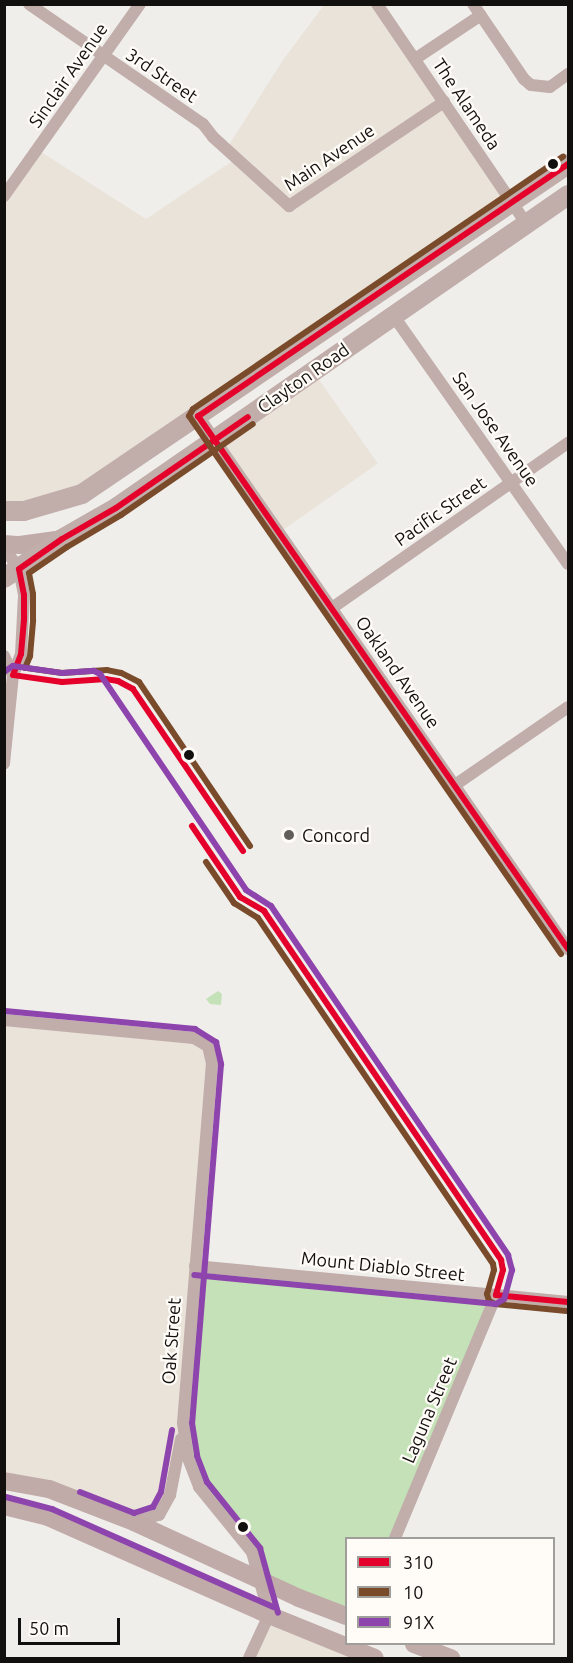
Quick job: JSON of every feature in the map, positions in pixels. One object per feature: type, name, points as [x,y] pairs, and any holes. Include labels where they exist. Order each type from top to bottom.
[{"type":"main road","name":"Clayton Road","points":[[4,511],[24,511],[82,494],[568,164]]},
{"type":"main road","name":"Clayton Road","points":[[12,574],[62,539],[116,508],[568,195]]},
{"type":"main road","points":[[4,546],[62,539]]},
{"type":"main road","points":[[4,1481],[49,1489],[134,1522],[345,1616]]},
{"type":"main road","points":[[4,1506],[48,1517],[269,1615],[375,1659]]},
{"type":"main road","points":[[416,1645],[451,1659]]},
{"type":"street","name":"3rd Street","points":[[29,4],[203,124],[213,137]]},
{"type":"street","name":"Sinclair Avenue","points":[[6,189],[140,4]]},
{"type":"street","name":"The Alameda","points":[[378,4],[526,223]]},
{"type":"street","points":[[473,4],[531,85],[539,88],[550,87],[568,74]]},
{"type":"street","points":[[415,59],[481,15]]},
{"type":"street","name":"Main Avenue","points":[[213,137],[289,206],[444,102]]},
{"type":"street","name":"San Jose Avenue","points":[[393,315],[513,482],[568,564]]},
{"type":"street","name":"Oakland Avenue","points":[[198,416],[568,949]]},
{"type":"street","name":"Pacific Street","points":[[332,608],[568,443]]},
{"type":"street","points":[[4,546],[12,574],[24,595],[21,654],[13,675],[4,764]]},
{"type":"street","points":[[4,656],[13,675]]},
{"type":"street","points":[[455,785],[568,707]]},
{"type":"street","name":"Oak Street","points":[[4,1020],[194,1038],[208,1046],[213,1063],[183,1423],[188,1458],[199,1487],[252,1552],[269,1615]]},
{"type":"street","name":"Mount Diablo Street","points":[[195,1266],[568,1302]]},
{"type":"street","name":"Laguna Street","points":[[396,1537],[496,1295]]},
{"type":"street","points":[[134,1522],[159,1515],[170,1495],[177,1467],[183,1423]]},
{"type":"street","points":[[249,1659],[269,1615]]},
{"type":"shaded area","points":[[324,5],[377,5],[512,202],[82,494],[5,511],[4,196],[38,150],[146,219],[237,158],[227,148],[283,60]]},
{"type":"shaded area","points":[[313,371],[378,464],[280,532],[215,440]]},
{"type":"shaded area","points":[[4,1020],[123,1031],[208,1046],[183,1423],[159,1515],[134,1522],[5,1481]]},
{"type":"shaded area","points":[[269,1615],[355,1658],[249,1658]]},
{"type":"green space","points":[[218,991],[222,994],[221,1005],[210,1004],[206,999]]},
{"type":"green space","points":[[195,1266],[496,1295],[395,1537],[345,1537],[345,1616],[259,1579],[252,1552],[216,1510],[188,1458]]},
{"type":"transit line","name":"10","points":[[561,954],[189,416],[193,409],[563,157]]},
{"type":"transit line","name":"310","points":[[568,164],[198,416],[568,949]]},
{"type":"transit line","name":"310","points":[[243,851],[133,689],[118,681],[106,679],[62,682],[13,675],[21,654],[24,620],[24,595],[19,569],[62,539],[116,508],[248,417]]},
{"type":"transit line","name":"10","points":[[250,846],[139,682],[121,673],[107,670],[62,673],[25,668],[30,656],[33,620],[33,594],[29,573],[121,515],[253,424]]},
{"type":"transit line","name":"91X","points":[[4,672],[13,666],[62,673],[94,671],[100,674],[246,890],[271,906],[508,1255],[512,1270],[504,1299],[496,1304],[194,1275]]},
{"type":"transit line","name":"310","points":[[192,826],[240,897],[264,911],[501,1260],[503,1270],[496,1295],[568,1302]]},
{"type":"transit line","name":"10","points":[[206,862],[234,903],[258,918],[493,1264],[494,1270],[487,1294],[489,1301],[495,1304],[567,1311]]},
{"type":"transit line","name":"91X","points":[[5,1011],[195,1029],[216,1042],[221,1064],[192,1423],[197,1456],[207,1482],[260,1548],[278,1613]]},
{"type":"transit line","name":"91X","points":[[80,1492],[134,1513],[153,1507],[161,1492],[172,1430]]},
{"type":"transit line","name":"91X","points":[[6,1497],[52,1509],[273,1607]]},
{"type":"place","name":"Concord","points":[[289,835]]}]
